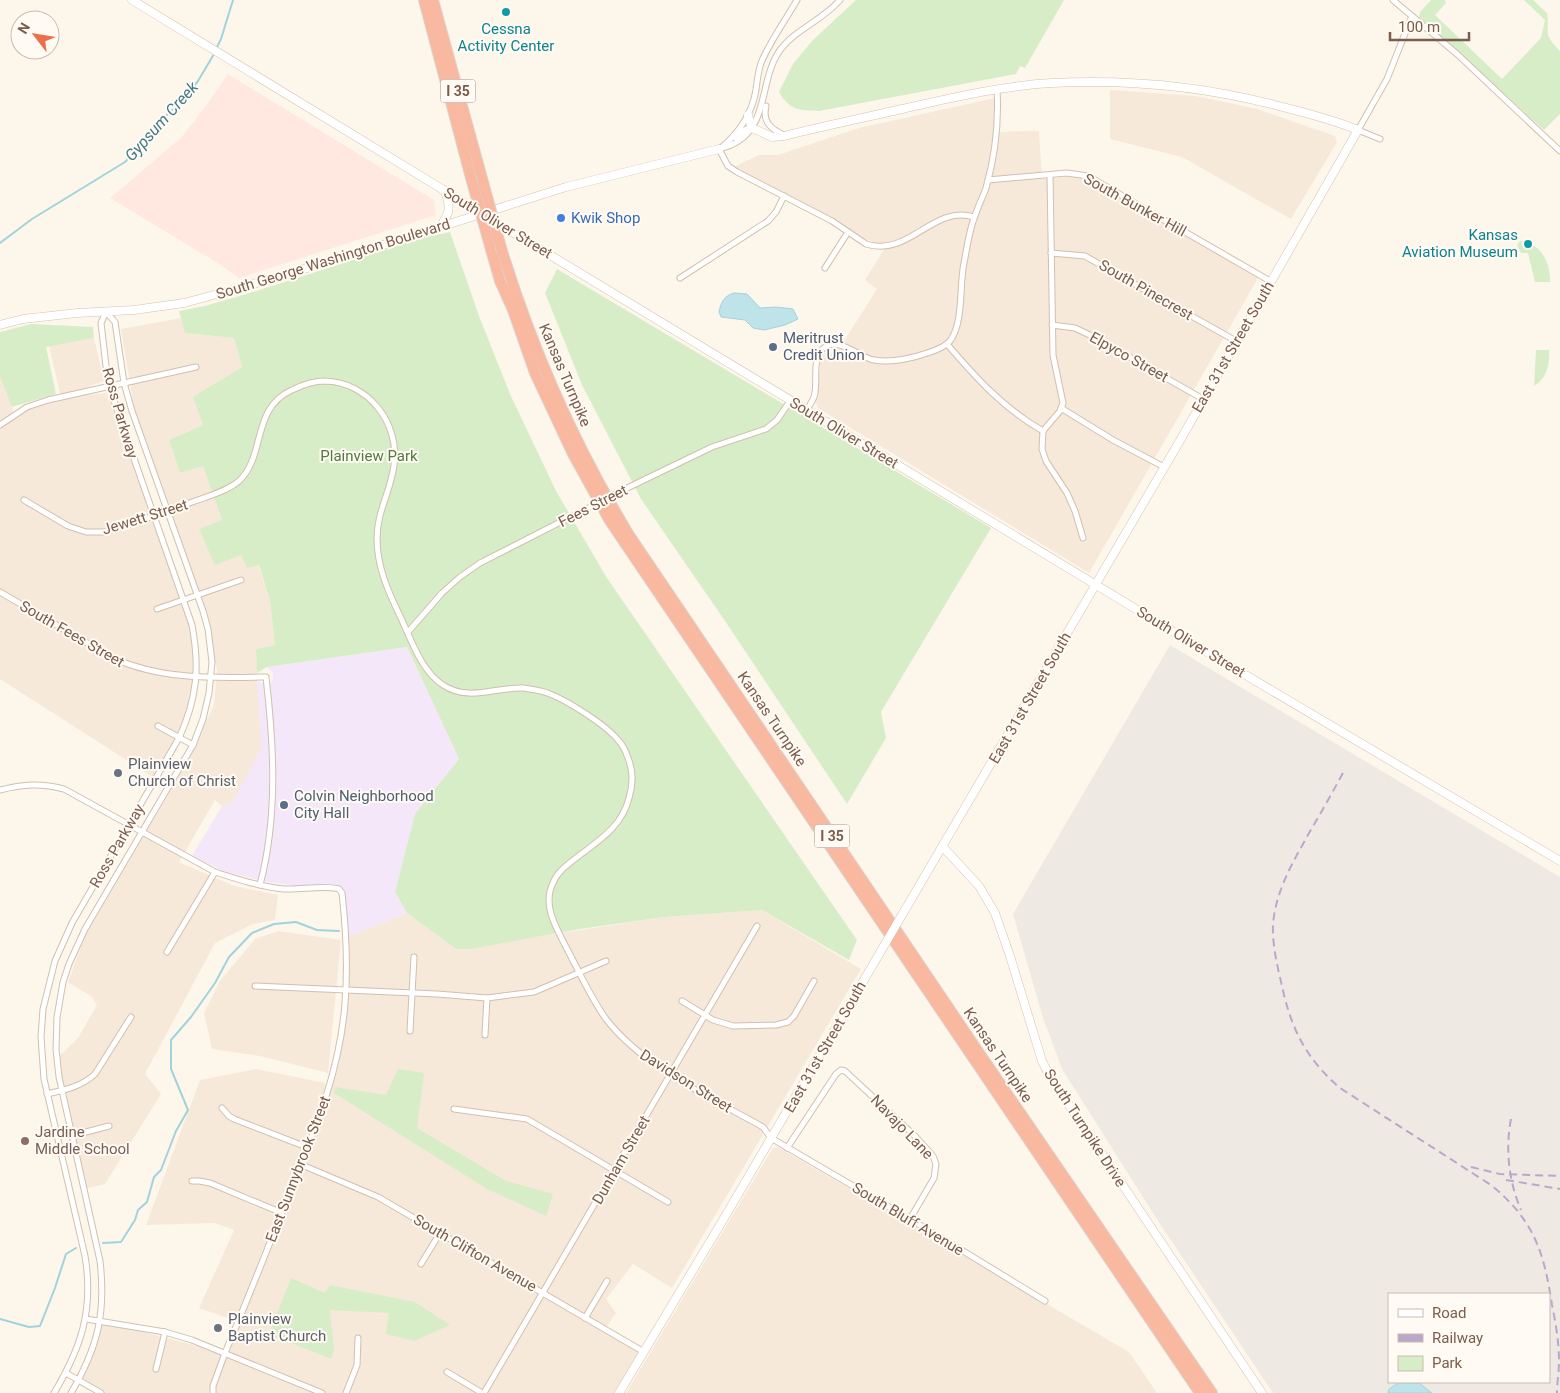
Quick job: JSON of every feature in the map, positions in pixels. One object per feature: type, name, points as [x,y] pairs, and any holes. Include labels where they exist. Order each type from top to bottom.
[{"type":"highway","name":"Kansas Turnpike","points":[[424,0],[500,281],[535,372],[572,452],[610,521],[1198,1393]]},
{"type":"highway","name":"Kansas Turnpike","points":[[434,0],[502,251],[534,342],[568,423],[588,462],[629,535],[974,1047],[1212,1393]]},
{"type":"street","name":"South Oliver Street","points":[[132,0],[790,401],[1560,861]]},
{"type":"street","points":[[735,136],[753,104],[760,65],[797,0]]},
{"type":"street","points":[[719,150],[738,142],[752,128],[762,109],[771,68],[785,44],[840,0]]},
{"type":"street","points":[[1393,0],[1457,54],[1560,151]]},
{"type":"street","name":"East 31st Street South","points":[[619,1393],[771,1138],[1164,467],[1387,79],[1412,16]]},
{"type":"street","points":[[748,115],[752,128],[772,137],[784,136],[948,98],[1049,83],[1100,82],[1166,85],[1230,94],[1298,111],[1380,139]]},
{"type":"street","points":[[807,410],[814,398],[818,356],[825,347],[835,344],[866,358],[886,361],[905,359],[938,349],[947,344],[954,333],[959,312],[963,266],[974,217],[982,201],[988,180],[996,139],[997,90]]},
{"type":"street","points":[[766,91],[765,120],[774,130],[784,136]]},
{"type":"street","points":[[719,150],[735,136],[752,128]]},
{"type":"street","points":[[719,150],[728,166],[737,172],[832,221],[866,244],[883,247],[890,246],[900,243],[939,220],[956,214],[966,214],[974,217]]},
{"type":"street","name":"South George Washington Boulevard","points":[[0,325],[23,319],[134,310],[186,302],[243,287],[566,187],[719,150]]},
{"type":"street","name":"South Bunker Hill","points":[[988,180],[1067,173],[1088,176],[1270,281]]},
{"type":"street","points":[[1050,176],[1053,355],[1063,395],[1063,403],[1043,430],[1041,438],[1042,449],[1046,461],[1067,493],[1075,511],[1083,538]]},
{"type":"street","points":[[440,227],[450,208],[445,191]]},
{"type":"street","points":[[680,278],[768,220],[776,212],[784,196]]},
{"type":"street","points":[[825,268],[848,232]]},
{"type":"street","name":"South Pinecrest","points":[[1051,253],[1070,253],[1085,256],[1236,341]]},
{"type":"street","name":"Ross Parkway","points":[[54,1393],[80,1343],[86,1318],[88,1286],[86,1264],[47,1094],[42,1064],[41,1030],[46,994],[55,961],[72,923],[179,738],[190,713],[197,676],[196,643],[192,625],[117,414],[106,366],[101,323],[106,312],[115,322],[124,383],[132,411],[205,620],[211,647],[211,678],[207,705],[192,745],[85,929],[63,982],[56,1033],[56,1062],[100,1261],[103,1292],[100,1322],[93,1349],[71,1393]]},
{"type":"street","name":"Elpyco Street","points":[[1052,325],[1075,328],[1096,338],[1203,399]]},
{"type":"street","points":[[947,344],[997,399],[1022,419],[1043,430]]},
{"type":"street","points":[[0,425],[27,407],[48,400],[196,367]]},
{"type":"street","name":"Jewett Street","points":[[24,500],[68,526],[86,532],[104,532],[168,512],[212,495],[238,481],[250,466],[262,422],[283,394],[320,381],[340,382],[357,389],[373,400],[382,412],[392,434],[395,450],[394,467],[381,508],[377,534],[378,557],[383,578],[408,632],[431,675],[444,686],[457,692],[472,694],[524,688],[549,694],[603,726],[619,741],[628,759],[632,776],[631,791],[628,804],[621,819],[612,830],[564,868],[553,882]]},
{"type":"street","name":"Fees Street","points":[[408,632],[460,577],[480,564],[621,491],[712,447],[766,429],[777,420],[790,401]]},
{"type":"street","points":[[1061,408],[1113,440],[1164,467]]},
{"type":"street","points":[[157,609],[241,580]]},
{"type":"street","name":"South Fees Street","points":[[0,592],[113,658],[132,667],[161,674],[211,678],[266,676],[271,720],[273,792],[270,827],[260,884]]},
{"type":"street","points":[[158,726],[192,745]]},
{"type":"street","points":[[0,790],[33,784],[47,784],[64,789],[215,872],[260,884]]},
{"type":"street","name":"South Turnpike Drive","points":[[942,847],[978,886],[995,913],[1042,1061],[1049,1075],[1262,1393]]},
{"type":"street","points":[[167,952],[215,872]]},
{"type":"street","name":"Davidson Street","points":[[553,882],[549,894],[549,907],[557,928],[604,1017],[642,1055],[763,1127],[771,1138]]},
{"type":"street","name":"East Sunnybrook Street","points":[[213,1393],[213,1386],[225,1353],[318,1124],[340,1043],[345,1004],[346,929],[342,893],[339,889],[333,887],[304,890],[260,884]]},
{"type":"street","name":"Dunham Street","points":[[483,1393],[757,926]]},
{"type":"street","points":[[410,1031],[414,956]]},
{"type":"street","points":[[255,986],[487,998],[534,992],[606,961]]},
{"type":"street","points":[[682,1001],[713,1020],[733,1026],[776,1025],[788,1022],[794,1016],[814,982]]},
{"type":"street","points":[[485,1035],[487,998]]},
{"type":"street","points":[[47,1094],[88,1081],[95,1074],[131,1017]]},
{"type":"street","name":"Navajo Lane","points":[[787,1148],[836,1074],[843,1070],[851,1075],[915,1136],[935,1160],[934,1178],[910,1220]]},
{"type":"street","points":[[222,1108],[229,1116],[309,1148]]},
{"type":"street","points":[[454,1109],[527,1119],[668,1202]]},
{"type":"street","points":[[71,1136],[109,1126]]},
{"type":"street","name":"South Bluff Avenue","points":[[771,1138],[1045,1301]]},
{"type":"street","name":"South Clifton Avenue","points":[[302,1165],[374,1195],[644,1352]]},
{"type":"street","points":[[192,1181],[210,1183],[282,1213]]},
{"type":"street","points":[[421,1264],[440,1233]]},
{"type":"street","points":[[585,1318],[607,1281]]},
{"type":"street","points":[[86,1318],[164,1332],[192,1340],[322,1393]]},
{"type":"street","points":[[156,1369],[164,1332]]},
{"type":"street","points":[[346,1393],[357,1365],[358,1338]]},
{"type":"street","points":[[447,1372],[483,1393]]},
{"type":"street","points":[[66,1373],[101,1393]]},
{"type":"shaded area","points":[[228,74],[434,200],[436,215],[239,278],[110,198],[181,138]]},
{"type":"shaded area","points":[[1110,90],[1196,96],[1257,109],[1335,136],[1337,142],[1291,219],[1182,157],[1110,139]]},
{"type":"shaded area","points":[[995,98],[994,132],[1039,131],[1042,179],[1078,176],[1085,178],[1258,278],[1089,573],[818,408],[815,401],[818,394],[820,362],[823,355],[839,349],[877,289],[865,280],[888,243],[878,243],[862,238],[835,219],[734,167],[759,155],[778,155],[859,128]]},
{"type":"shaded area","points":[[181,318],[186,333],[234,338],[242,367],[194,397],[203,425],[169,440],[180,473],[203,465],[222,520],[215,564],[241,555],[258,564],[270,601],[275,645],[256,649],[262,748],[232,803],[222,806],[215,800],[179,862],[234,886],[278,895],[275,920],[253,924],[215,943],[145,1074],[161,1094],[105,1184],[83,1189],[56,1059],[78,1038],[97,1005],[91,996],[68,982],[85,936],[179,776],[214,705],[217,669],[193,573],[135,413],[121,329]]},
{"type":"shaded area","points":[[94,338],[104,381],[61,397],[49,346]]},
{"type":"shaded area","points":[[0,377],[12,407],[13,415],[54,398],[107,393],[196,643],[195,687],[183,730],[156,779],[0,679]]},
{"type":"shaded area","points":[[1170,645],[1560,877],[1560,1393],[1273,1393],[1158,1221],[1062,1069],[1043,1018],[1013,914]]},
{"type":"shaded area","points":[[407,647],[459,759],[415,814],[395,892],[407,913],[349,936],[344,889],[341,886],[335,884],[296,886],[267,882],[224,871],[192,856],[222,806],[232,803],[261,748],[257,681],[264,684],[270,683],[273,679],[273,673],[267,667]]},
{"type":"shaded area","points":[[762,910],[861,969],[672,1288],[633,1264],[606,1299],[616,1313],[605,1329],[644,1352],[620,1393],[95,1393],[78,1380],[101,1321],[224,1353],[236,1321],[199,1308],[234,1230],[215,1223],[146,1225],[200,1080],[256,1069],[325,1083],[322,1105],[328,1090],[346,990],[349,936],[407,913],[456,949],[665,917]]},
{"type":"shaded area","points":[[278,931],[341,940],[328,1073],[260,1056],[212,1049],[204,1013],[220,981],[255,939]]},
{"type":"shaded area","points":[[778,1147],[1129,1352],[1157,1393],[626,1393],[773,1148]]},
{"type":"green space","points":[[856,0],[1064,0],[1025,68],[1020,66],[1016,74],[819,111],[800,110],[791,106],[779,92],[793,64],[812,41]]},
{"type":"green space","points":[[1431,0],[1445,0],[1446,3],[1435,15],[1502,79],[1541,38],[1545,20],[1524,0],[1533,0],[1547,13],[1549,36],[1560,51],[1560,114],[1544,130],[1419,17],[1420,12]]},
{"type":"green space","name":"Plainview Park","points":[[450,232],[479,316],[510,394],[556,491],[607,578],[857,940],[849,960],[762,910],[665,917],[580,929],[470,949],[456,949],[407,913],[395,892],[415,814],[459,759],[407,647],[267,667],[257,673],[256,649],[275,645],[270,601],[259,565],[247,568],[241,555],[215,565],[199,529],[222,520],[203,466],[180,473],[169,440],[203,425],[193,397],[242,367],[234,338],[185,333],[179,311],[205,306],[422,238]]},
{"type":"green space","points":[[1520,241],[1534,245],[1543,255],[1549,268],[1550,282],[1535,282],[1528,253],[1521,253],[1517,245]]},
{"type":"green space","points":[[557,269],[991,528],[881,712],[886,738],[847,804],[641,499],[582,385],[545,293]]},
{"type":"green space","points":[[31,324],[93,327],[94,338],[46,347],[56,394],[12,407],[0,377],[0,332]]},
{"type":"green space","points":[[1536,350],[1549,350],[1549,360],[1545,375],[1534,386]]},
{"type":"green space","points":[[398,1069],[424,1073],[417,1128],[506,1181],[553,1194],[546,1216],[487,1189],[334,1093],[335,1087],[386,1095]]},
{"type":"green space","points":[[291,1278],[325,1293],[330,1285],[415,1302],[450,1325],[414,1341],[386,1334],[389,1313],[330,1310],[334,1350],[331,1359],[269,1334]]},
{"type":"water","points":[[734,293],[747,294],[760,308],[793,309],[798,319],[785,325],[764,330],[753,328],[745,320],[721,317],[719,312],[722,302]]},
{"type":"water","points":[[1398,1383],[1419,1383],[1432,1393],[1388,1393],[1389,1389]]},
{"type":"waterway","name":"Gypsum Creek","points":[[216,49],[233,0]]},
{"type":"waterway","name":"Gypsum Creek","points":[[0,243],[32,219],[125,162],[158,123],[181,102],[198,81],[214,54]]},
{"type":"waterway","points":[[103,1243],[121,1242],[135,1220],[138,1210],[147,1202],[154,1177],[161,1170],[176,1131],[188,1110],[171,1069],[171,1040],[191,1017],[215,983],[229,957],[252,933],[274,924],[296,922],[317,930],[339,931]]},
{"type":"waterway","points":[[0,1319],[29,1327],[40,1326],[66,1254],[76,1248]]},
{"type":"railway","points":[[1343,773],[1291,866],[1281,888],[1275,912],[1273,924],[1275,951],[1288,1009],[1298,1035],[1311,1057],[1340,1088],[1491,1185],[1518,1211],[1535,1238],[1541,1253],[1549,1286],[1558,1341],[1557,1393]]},
{"type":"railway","points":[[1511,1119],[1508,1142],[1509,1166],[1521,1210]]},
{"type":"railway","points":[[1471,1167],[1500,1174],[1560,1176]]},
{"type":"railway","points":[[1506,1180],[1560,1189]]},
{"type":"place","name":"Cessna Activity Center","points":[[506,12]]},
{"type":"place","name":"Kwik Shop","points":[[561,218]]},
{"type":"place","name":"Kansas Aviation Museum","points":[[1528,244]]},
{"type":"place","name":"Meritrust Credit Union","points":[[773,347]]},
{"type":"place","name":"Plainview Church of Christ","points":[[118,773]]},
{"type":"place","name":"Colvin Neighborhood City Hall","points":[[284,805]]},
{"type":"place","name":"Jardine Middle School","points":[[25,1141]]},
{"type":"place","name":"Plainview Baptist Church","points":[[218,1328]]}]
